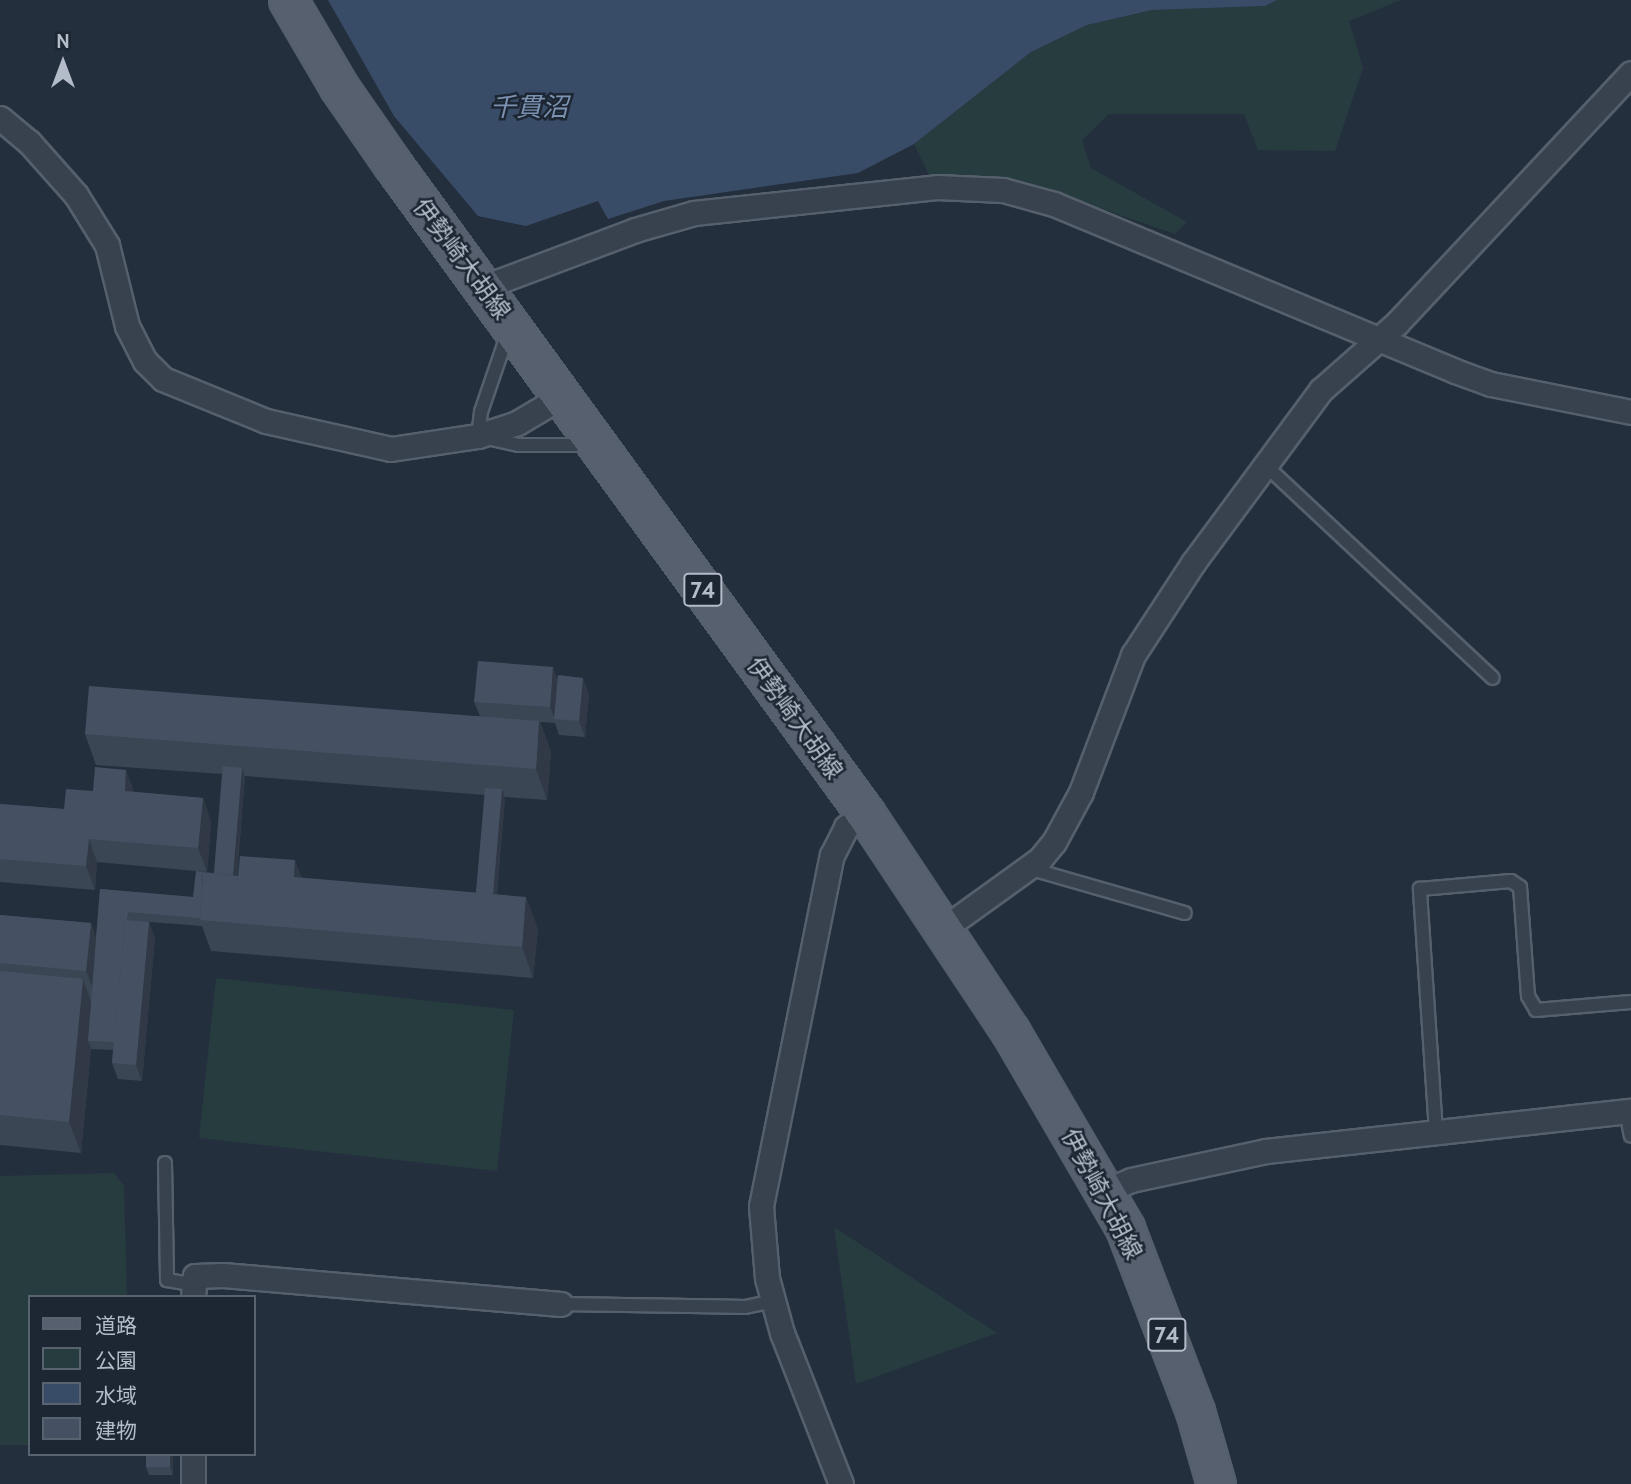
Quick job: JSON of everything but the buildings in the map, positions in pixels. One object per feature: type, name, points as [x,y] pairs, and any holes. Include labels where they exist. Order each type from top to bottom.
[{"type":"main road","name":"伊勢崎大胡線","points":[[288,0],[339,87],[481,288],[512,326],[865,813],[1010,1031],[1125,1228],[1165,1329],[1216,1484]]},
{"type":"street","points":[[943,929],[1047,852],[1067,821],[1133,655],[1264,464],[1321,390],[1376,340],[1631,73]]},
{"type":"street","points":[[0,118],[29,142],[76,195],[107,245],[127,327],[145,361],[163,379],[266,421],[354,444],[391,449],[478,436],[517,423],[561,397]]},
{"type":"street","points":[[481,288],[622,234],[694,213],[937,187],[976,188],[1054,204],[1376,340],[1491,384],[1631,412]]},
{"type":"street","points":[[841,1484],[766,1278],[761,1206],[832,855],[846,827],[865,813]]},
{"type":"street","points":[[1102,1192],[1141,1178],[1266,1151],[1628,1111]]},
{"type":"street","points":[[194,1286],[561,1304]]},
{"type":"street","points":[[193,1456],[193,1484]]},
{"type":"lane","points":[[512,326],[485,399],[478,436],[519,445],[599,445]]},
{"type":"lane","points":[[1264,464],[1493,678]]},
{"type":"lane","points":[[1028,868],[1185,913]]},
{"type":"lane","points":[[1436,1132],[1420,889],[1511,881],[1520,887],[1528,996],[1536,1010],[1631,1002]]},
{"type":"lane","points":[[1628,1111],[1631,1136]]},
{"type":"lane","points":[[165,1163],[167,1280],[194,1286]]},
{"type":"lane","points":[[561,1304],[745,1307],[774,1301]]},
{"type":"green space","points":[[1277,0],[1401,0],[1349,21],[1363,68],[1335,151],[1258,150],[1244,114],[1109,114],[1082,140],[1091,168],[1187,222],[1175,234],[1024,182],[929,175],[914,144],[1031,52],[1087,25],[1152,10],[1265,6]]},
{"type":"green space","points":[[216,978],[514,1010],[497,1171],[199,1138]]},
{"type":"green space","points":[[114,1173],[124,1186],[127,1295],[28,1295],[28,1445],[0,1445],[0,1176]]},
{"type":"green space","points":[[834,1227],[997,1333],[856,1384]]},
{"type":"water","name":"千貫沼","points":[[328,0],[1277,0],[1265,6],[1152,10],[1087,25],[1031,52],[914,144],[858,173],[664,201],[608,219],[598,201],[526,226],[478,216],[394,116]]}]
